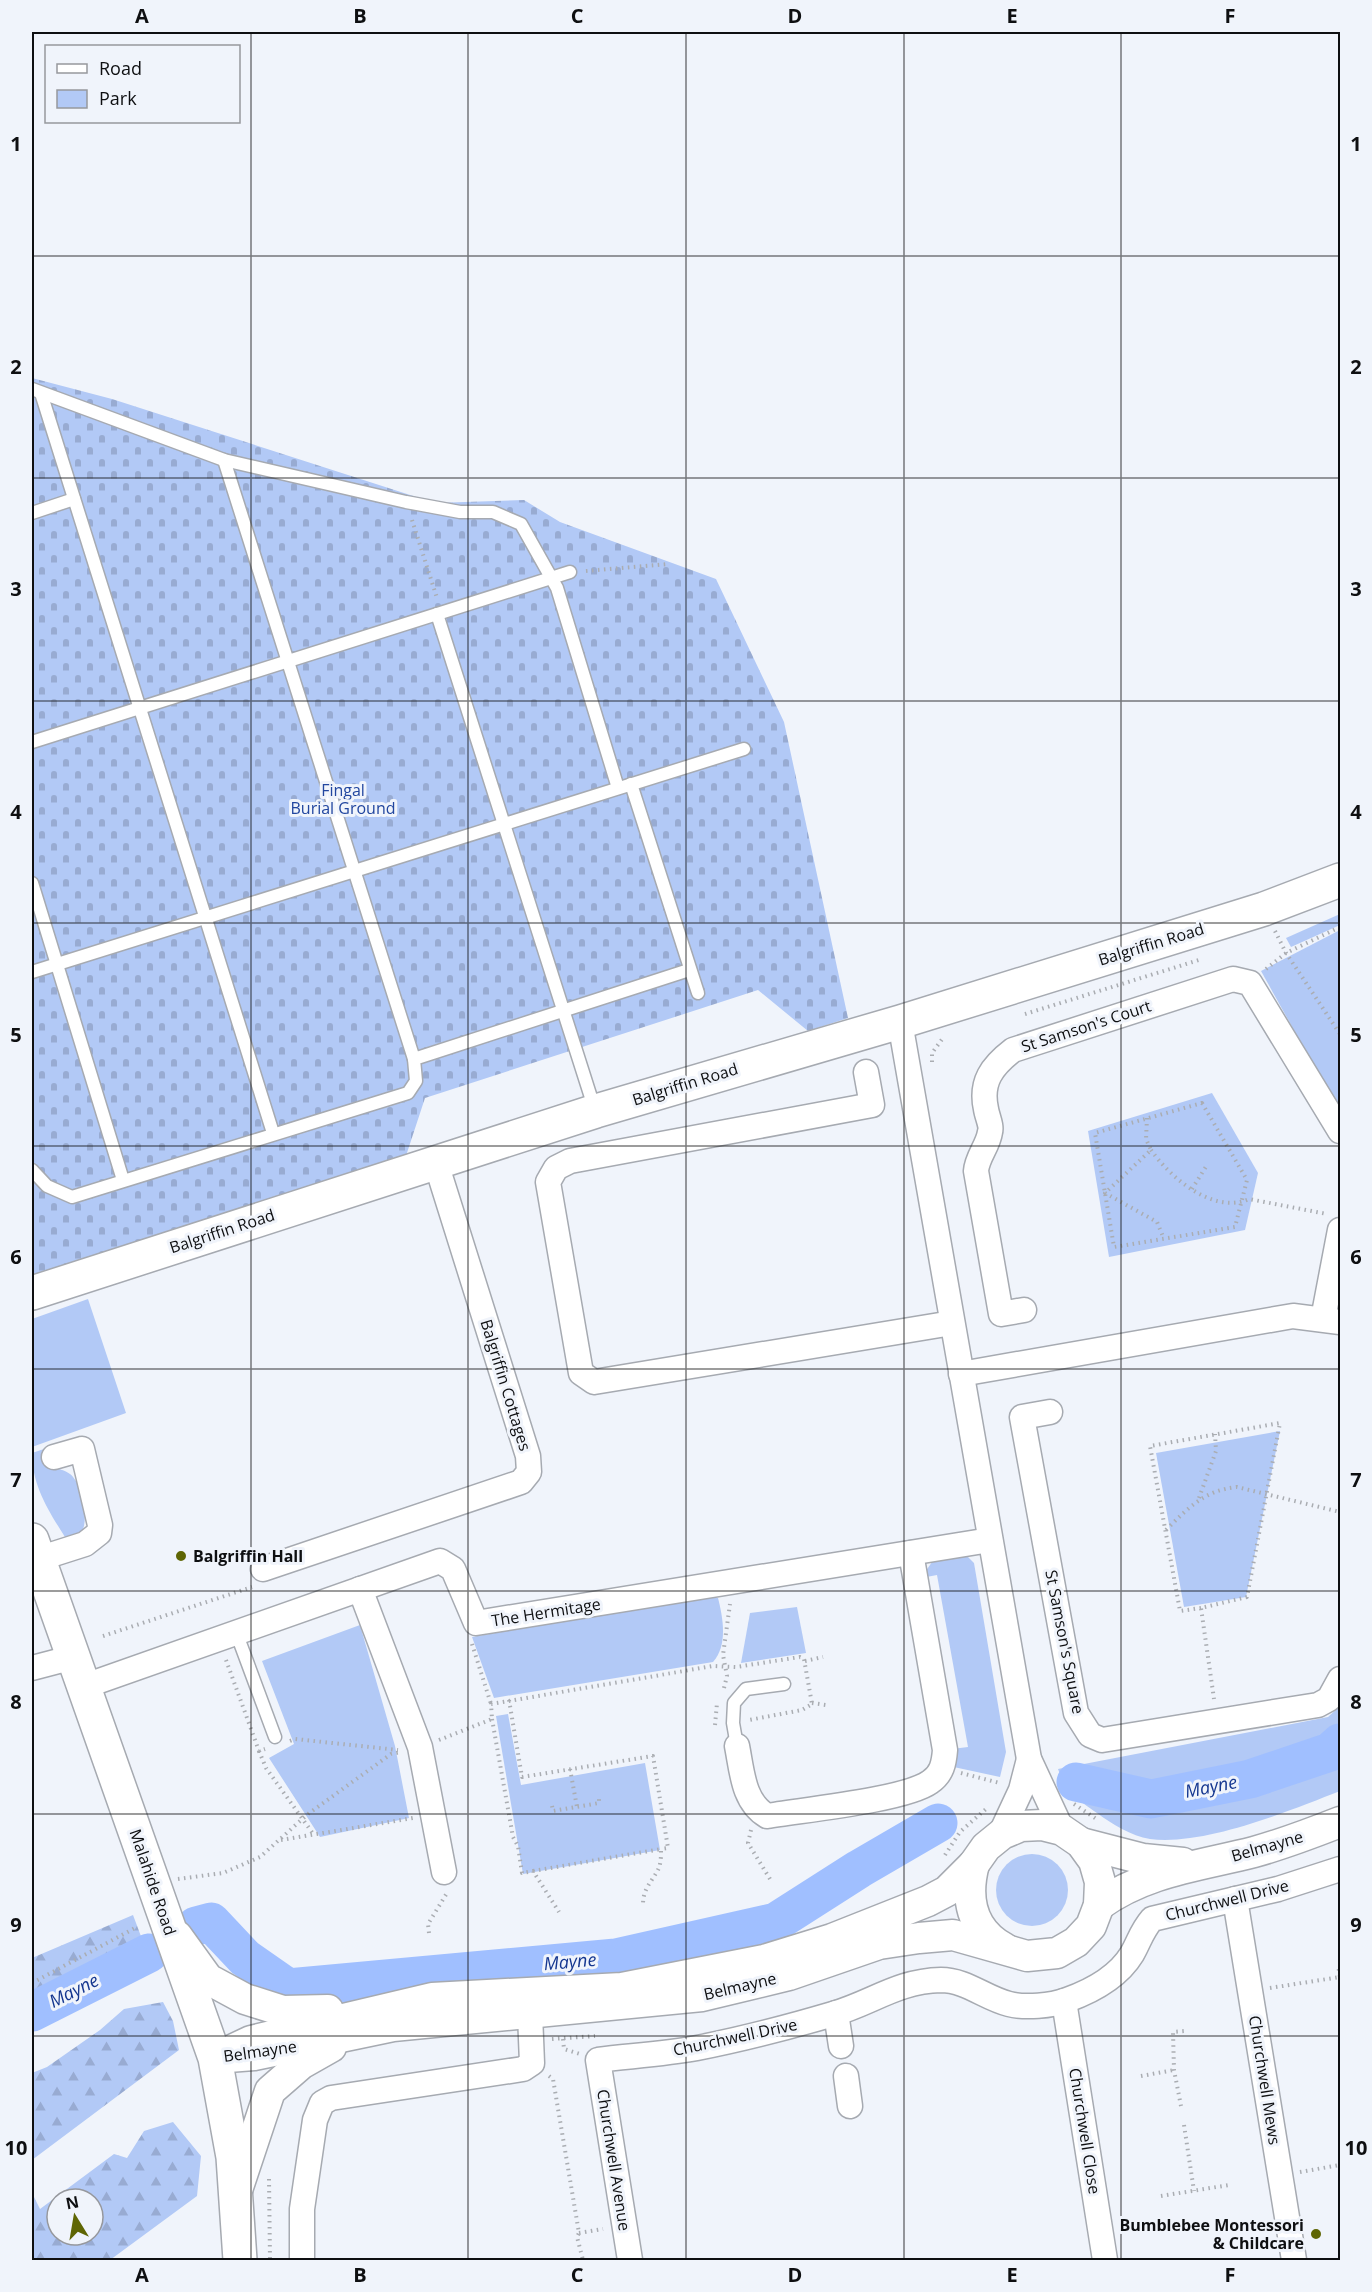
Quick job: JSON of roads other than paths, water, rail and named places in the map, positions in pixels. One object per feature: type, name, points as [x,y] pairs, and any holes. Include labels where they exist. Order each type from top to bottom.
[{"type":"main road","name":"Balgriffin Road","points":[[32,1293],[596,1111],[900,1022],[1272,928],[1341,880]]},
{"type":"main road","name":"Malahide Road","points":[[35,1550],[215,2058],[233,2157],[238,2251]]},
{"type":"street","name":"St Samson's Court","points":[[1023,1310],[1001,1314],[976,1171],[976,1164],[991,1131],[984,1099],[984,1087],[991,1070],[1013,1050],[1233,979],[1250,983],[1341,1131]]},
{"type":"street","points":[[900,1022],[1029,1759],[1071,1837],[1094,1861],[1100,1882],[1100,1905]]},
{"type":"street","points":[[866,1072],[872,1105],[570,1161],[556,1168],[548,1182],[581,1373],[594,1382],[952,1323]]},
{"type":"street","name":"Balgriffin Cottages","points":[[263,1569],[521,1482],[529,1472],[528,1456],[436,1163]]},
{"type":"street","points":[[961,1374],[1293,1316],[1332,1321],[1335,1222]]},
{"type":"street","name":"St Samson's Square","points":[[1050,1412],[1022,1417],[1076,1713],[1090,1735],[1102,1740],[1318,1705],[1329,1699],[1341,1679]]},
{"type":"street","points":[[35,1550],[85,1544],[99,1533],[100,1525],[82,1449],[54,1457]]},
{"type":"street","name":"The Hermitage","points":[[32,1668],[79,1671],[227,1636],[440,1561],[453,1569],[476,1623],[990,1540]]},
{"type":"street","points":[[738,1747],[747,1794],[756,1810],[767,1816],[904,1792],[930,1782],[943,1768],[945,1750],[911,1553]]},
{"type":"street","points":[[360,1589],[420,1747],[444,1872]]},
{"type":"street","points":[[1000,1835],[1021,1790],[1029,1759]]},
{"type":"street","name":"Belmayne","points":[[215,2058],[254,2055],[393,2026],[702,1996],[789,1975],[879,1944],[919,1938],[953,1935],[1027,1956],[1057,1953],[1076,1942],[1091,1926],[1100,1905],[1118,1891],[1191,1864],[1255,1851],[1341,1822]]},
{"type":"street","name":"Belmayne","points":[[215,2058],[251,2041],[432,1998],[622,1988],[764,1960],[832,1939],[948,1891],[974,1864],[986,1847],[1000,1835],[1021,1826],[1042,1825],[1071,1837],[1143,1859],[1191,1864]]},
{"type":"street","name":"Belmayne","points":[[974,1864],[969,1885],[970,1906],[979,1926],[993,1942],[1012,1952]]},
{"type":"street","name":"Churchwell Drive","points":[[598,2060],[695,2049],[836,2013],[891,1989],[921,1981],[950,1980],[1008,2004],[1035,2006],[1064,2001],[1090,1991],[1116,1974],[1133,1953],[1140,1933],[1152,1918],[1278,1889],[1341,1869]]},
{"type":"street","name":"Churchwell Mews","points":[[1235,1899],[1294,2260]]},
{"type":"street","points":[[167,1922],[208,1979],[245,1999],[283,2011],[320,2011],[432,1998]]},
{"type":"street","name":"Churchwell Close","points":[[1064,2001],[1105,2260]]},
{"type":"street","points":[[836,2013],[841,2046]]},
{"type":"street","points":[[302,2260],[302,2209],[316,2113],[322,2103],[331,2098],[523,2069],[532,2063],[530,2014]]},
{"type":"street","points":[[236,2194],[270,2091],[301,2064],[326,2049],[393,2026]]},
{"type":"street","name":"Churchwell Avenue","points":[[598,2060],[630,2260]]},
{"type":"street","points":[[846,2076],[850,2106]]},
{"type":"lane","points":[[36,391],[224,460],[406,502],[460,512],[493,512],[520,524],[557,588],[618,788]]},
{"type":"lane","points":[[36,391],[74,500],[273,1133]]},
{"type":"lane","points":[[32,1170],[47,1186],[72,1197],[408,1093],[416,1081],[414,1059],[224,460]]},
{"type":"lane","points":[[32,513],[74,500]]},
{"type":"lane","points":[[32,742],[570,572]]},
{"type":"lane","points":[[439,613],[503,824],[596,1111]]},
{"type":"lane","points":[[32,972],[744,749]]},
{"type":"lane","points":[[631,784],[698,993]]},
{"type":"lane","points":[[32,883],[123,1180]]},
{"type":"lane","points":[[414,1059],[689,970]]},
{"type":"lane","points":[[227,1636],[280,1739]]},
{"type":"lane","points":[[738,1747],[733,1723],[734,1703],[746,1689],[784,1684]]},
{"type":"waterway","name":"Mayne","points":[[1076,1782],[1151,1799],[1250,1779],[1330,1752],[1340,1743]]},
{"type":"waterway","name":"Mayne","points":[[196,1926],[211,1922],[245,1958],[288,1988],[616,1958],[776,1922],[859,1869],[938,1823]]},
{"type":"waterway","name":"Mayne","points":[[32,2012],[149,1953]]},
{"type":"place","name":"Balgriffin Hall","points":[[181,1556]]},
{"type":"place","name":"Bumblebee Montessori & Childcare","points":[[1316,2234]]},
{"type":"park label","name":"Fingal Burial Ground","points":[[343,799]]}]
